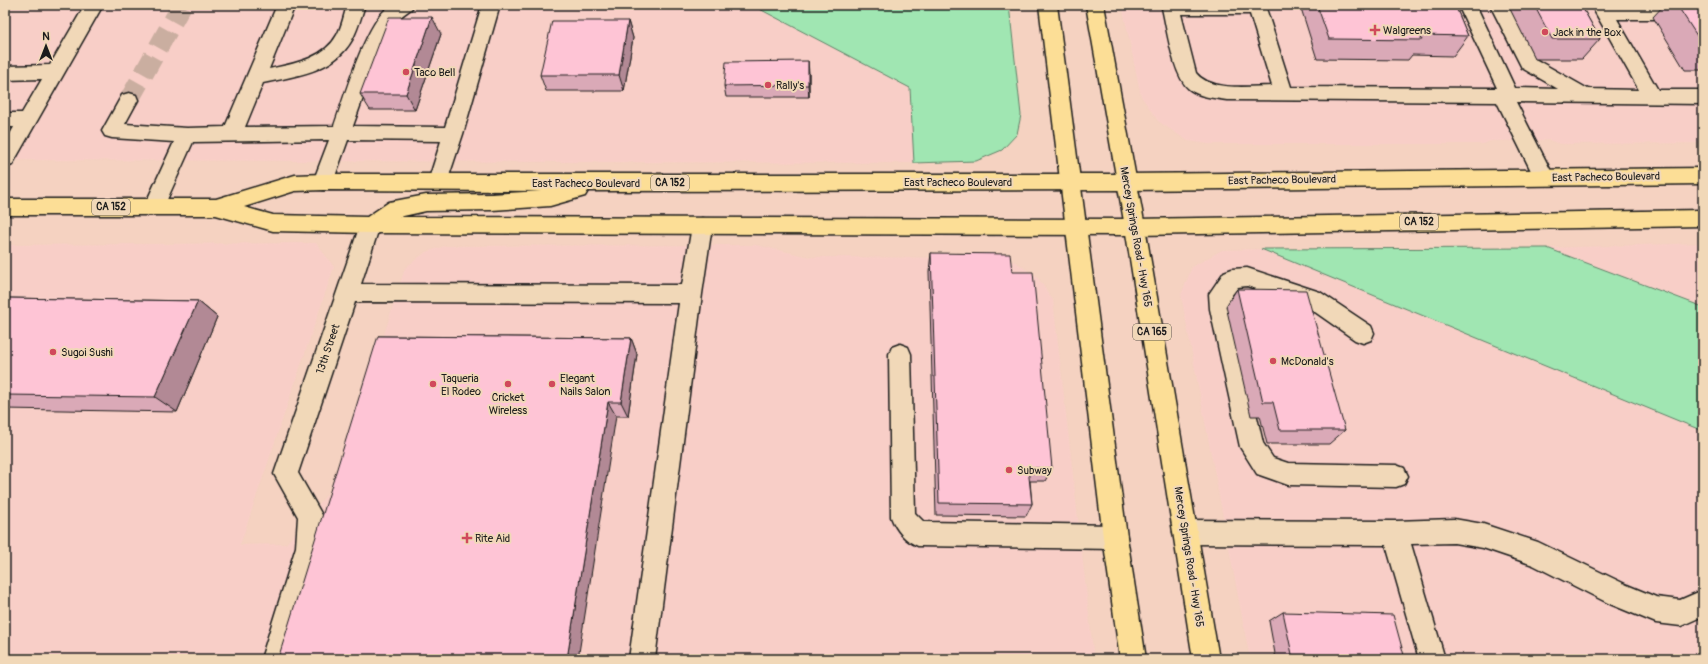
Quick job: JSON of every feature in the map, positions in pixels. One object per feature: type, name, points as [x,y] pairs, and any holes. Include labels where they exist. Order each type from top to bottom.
[{"type":"main road","points":[[1048,5],[1115,537],[1133,659]]},
{"type":"main road","name":"Mercey Springs Road - Hwy 165","points":[[1095,5],[1135,226],[1206,659]]},
{"type":"main road","name":"East Pacheco Boulevard","points":[[5,207],[216,206],[295,183],[323,182],[1127,182],[1703,176]]},
{"type":"main road","points":[[370,225],[396,208],[426,203],[492,202],[550,198],[602,183]]},
{"type":"main road","name":"East Pacheco Boulevard","points":[[216,206],[273,223],[370,225],[1135,226],[1703,218]]},
{"type":"street","points":[[5,160],[94,5]]},
{"type":"street","points":[[232,134],[286,5]]},
{"type":"street","points":[[256,78],[302,68],[330,56],[344,39],[356,5]]},
{"type":"street","points":[[323,182],[376,35],[386,19],[405,5]]},
{"type":"street","points":[[438,182],[491,5]]},
{"type":"street","points":[[1467,5],[1544,177]]},
{"type":"street","points":[[1499,5],[1528,63],[1584,96]]},
{"type":"street","points":[[1602,9],[1686,13],[1698,5]]},
{"type":"street","points":[[1284,94],[1256,6],[1171,8],[1188,75],[1194,84],[1206,90],[1228,93],[1284,94],[1703,97]]},
{"type":"street","points":[[1602,9],[1652,96]]},
{"type":"street","points":[[5,73],[55,72]]},
{"type":"street","points":[[129,100],[112,132],[187,135],[341,133],[453,134]]},
{"type":"street","points":[[5,120],[28,120]]},
{"type":"street","points":[[154,207],[187,135]]},
{"type":"street","name":"13th Street","points":[[274,659],[308,547],[310,515],[286,474],[370,225]]},
{"type":"street","points":[[642,659],[690,294],[702,226]]},
{"type":"street","points":[[1363,333],[1312,298],[1248,277],[1232,278],[1220,294],[1221,309],[1252,447],[1265,466],[1288,474],[1396,476]]},
{"type":"street","points":[[347,293],[690,294]]},
{"type":"street","points":[[900,354],[903,517],[918,534],[1115,537]]},
{"type":"street","points":[[1185,532],[1395,533],[1454,531],[1483,536],[1538,554],[1619,595],[1656,610],[1681,613],[1703,603]]},
{"type":"street","points":[[1395,533],[1432,659]]},
{"type":"shaded area","points":[[5,5],[669,5],[683,11],[688,5],[752,5],[910,88],[914,163],[5,160]]},
{"type":"shaded area","points":[[1122,5],[1703,5],[1703,143],[1560,144],[1549,140],[1490,141],[1484,144],[1208,144],[1188,141],[1158,121],[1141,96]]},
{"type":"shaded area","points":[[316,243],[334,267],[240,545],[286,544],[338,481],[405,268],[426,252],[445,246],[756,245],[810,257],[994,258],[1016,262],[1037,277],[1053,300],[1094,659],[5,659],[5,245]]},
{"type":"shaded area","points":[[1703,243],[1703,307],[1547,248]]},
{"type":"shaded area","points":[[1261,249],[1703,431],[1703,659],[1250,659],[1181,295],[1192,267],[1222,250]]},
{"type":"green space","points":[[752,5],[1009,5],[1021,115],[1017,134],[1002,150],[976,161],[914,163],[910,88]]},
{"type":"green space","points":[[1547,248],[1703,307],[1703,431],[1261,249]]},
{"type":"building","points":[[1317,5],[1455,5],[1468,36],[1420,35],[1422,40],[1329,39]]},
{"type":"building","points":[[1534,5],[1581,5],[1600,39],[1552,39]]},
{"type":"building","points":[[1677,5],[1703,5],[1703,45]]},
{"type":"building","points":[[389,17],[432,17],[406,94],[360,94]]},
{"type":"building","points":[[552,21],[628,21],[619,75],[540,75]]},
{"type":"building","points":[[808,61],[808,85],[724,86],[726,62]]},
{"type":"building","points":[[931,253],[1010,254],[1012,272],[1033,272],[1052,468],[1028,468],[1032,504],[939,503]]},
{"type":"building","name":"McDonald's","points":[[1237,289],[1306,290],[1345,430],[1280,430],[1273,402],[1263,402]]},
{"type":"building","points":[[5,298],[198,301],[155,397],[5,395]]},
{"type":"building","name":"Rite Aid","points":[[378,336],[631,338],[621,402],[608,402],[567,659],[278,659]]},
{"type":"building","points":[[1283,612],[1393,615],[1405,659],[1293,659]]},
{"type":"tunnel","points":[[129,100],[182,5]]},
{"type":"place","name":"Walgreens","points":[[1375,30]]},
{"type":"place","name":"Jack in the Box","points":[[1545,32]]},
{"type":"place","name":"Taco Bell","points":[[406,72]]},
{"type":"place","name":"Rally's","points":[[768,85]]},
{"type":"place","name":"Sugoi Sushi","points":[[53,352]]},
{"type":"place","name":"McDonald's","points":[[1273,361]]},
{"type":"place","name":"Taqueria El Rodeo","points":[[433,384]]},
{"type":"place","name":"Cricket Wireless","points":[[508,384]]},
{"type":"place","name":"Elegant Nails Salon","points":[[552,384]]},
{"type":"place","name":"Subway","points":[[1009,470]]},
{"type":"place","name":"Rite Aid","points":[[467,538]]}]
